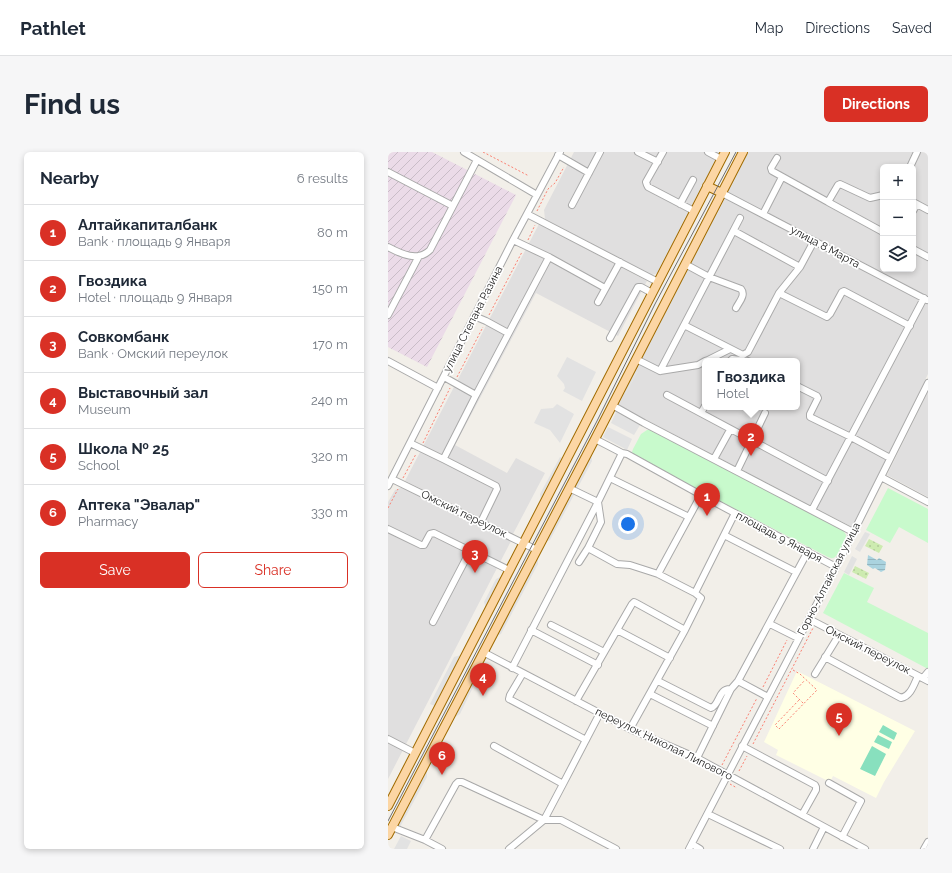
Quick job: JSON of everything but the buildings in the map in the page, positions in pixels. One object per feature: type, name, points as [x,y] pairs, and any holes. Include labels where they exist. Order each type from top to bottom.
[{"type":"main road","points":[[388,835],[570,488],[743,152]]},
{"type":"main road","points":[[388,806],[723,156]]},
{"type":"main road","points":[[707,186],[722,193]]},
{"type":"main road","points":[[470,647],[483,652]]},
{"type":"street","points":[[464,152],[475,156],[537,195]]},
{"type":"street","points":[[572,205],[600,152]]},
{"type":"street","points":[[638,152],[658,162]]},
{"type":"street","points":[[663,152],[646,182],[648,187],[694,211]]},
{"type":"street","points":[[708,152],[723,156]]},
{"type":"street","points":[[911,164],[917,152]]},
{"type":"street","points":[[559,153],[567,160],[589,173]]},
{"type":"street","name":"улица Степана Разина","points":[[388,486],[559,153]]},
{"type":"street","points":[[388,247],[409,256],[424,255],[430,250],[453,206],[475,156]]},
{"type":"street","points":[[777,158],[771,170],[880,230]]},
{"type":"street","points":[[388,172],[453,206]]},
{"type":"street","points":[[763,214],[782,176]]},
{"type":"street","points":[[680,204],[693,180]]},
{"type":"street","points":[[828,202],[840,184],[870,198],[880,196]]},
{"type":"street","name":"улица 8 Марта","points":[[722,193],[926,299]]},
{"type":"street","points":[[916,204],[928,210]]},
{"type":"street","points":[[527,214],[658,282]]},
{"type":"street","points":[[660,371],[740,218]]},
{"type":"street","points":[[734,231],[800,267]]},
{"type":"street","points":[[513,240],[549,257],[605,288]]},
{"type":"street","points":[[684,325],[743,355],[748,352],[779,293],[800,267],[814,241]]},
{"type":"street","points":[[916,251],[928,257]]},
{"type":"street","points":[[388,315],[419,256]]},
{"type":"street","points":[[445,460],[444,456],[549,257]]},
{"type":"street","points":[[598,302],[620,262]]},
{"type":"street","points":[[685,264],[709,276],[741,288],[743,295],[736,308]]},
{"type":"street","points":[[610,338],[638,287],[652,292]]},
{"type":"street","points":[[779,293],[827,317],[844,291],[910,326]]},
{"type":"street","points":[[812,510],[910,326],[926,299]]},
{"type":"street","points":[[474,316],[508,333]]},
{"type":"street","points":[[711,358],[730,349]]},
{"type":"street","points":[[636,359],[660,371],[698,365],[702,363]]},
{"type":"street","points":[[388,361],[438,388]]},
{"type":"street","points":[[444,377],[476,395]]},
{"type":"street","name":"Горно-Алтайская улица","points":[[690,847],[854,532],[928,383]]},
{"type":"street","points":[[800,388],[817,396],[818,398],[810,417],[890,458]]},
{"type":"street","points":[[667,395],[828,482]]},
{"type":"street","points":[[612,405],[854,532]]},
{"type":"street","points":[[701,414],[703,410]]},
{"type":"street","points":[[737,471],[765,414]]},
{"type":"street","points":[[714,459],[730,430]]},
{"type":"street","name":"площадь 9 Января","points":[[595,439],[622,453],[628,454],[836,567]]},
{"type":"street","points":[[410,443],[496,486],[498,489],[481,522]]},
{"type":"street","points":[[512,668],[622,453]]},
{"type":"street","points":[[881,477],[928,502]]},
{"type":"street","points":[[610,478],[689,517]]},
{"type":"street","name":"Омский переулок","points":[[392,479],[401,482],[537,550]]},
{"type":"street","points":[[570,488],[598,502]]},
{"type":"street","points":[[658,574],[701,495]]},
{"type":"street","points":[[579,562],[601,522],[598,502]]},
{"type":"street","points":[[695,593],[735,513]]},
{"type":"street","points":[[388,529],[420,545],[424,545],[430,534],[434,533],[509,570]]},
{"type":"street","points":[[724,535],[796,572]]},
{"type":"street","points":[[588,548],[617,564],[630,564],[658,574],[695,593],[701,598],[686,630],[630,729]]},
{"type":"street","points":[[433,622],[470,551]]},
{"type":"street","points":[[696,758],[731,689],[738,681],[808,552]]},
{"type":"street","points":[[576,701],[634,602],[686,630]]},
{"type":"street","name":"Омский переулок","points":[[809,619],[923,678]]},
{"type":"street","points":[[770,624],[798,638]]},
{"type":"street","points":[[551,625],[604,652]]},
{"type":"street","points":[[531,630],[598,664]]},
{"type":"street","points":[[617,630],[670,658]]},
{"type":"street","points":[[815,674],[839,635]]},
{"type":"street","name":"переулок Николая Липового","points":[[483,652],[630,729],[728,774],[865,849]]},
{"type":"street","points":[[825,657],[901,698],[905,697],[928,672]]},
{"type":"street","points":[[523,673],[509,699],[586,740]]},
{"type":"street","points":[[658,681],[711,708],[715,706],[723,691],[731,689]]},
{"type":"street","points":[[738,681],[768,697]]},
{"type":"street","points":[[650,694],[712,726]]},
{"type":"street","points":[[511,849],[544,820],[600,714]]},
{"type":"street","points":[[388,739],[415,753]]},
{"type":"street","points":[[494,746],[563,784]]},
{"type":"street","points":[[742,746],[815,785],[816,790],[802,815]]},
{"type":"street","points":[[425,840],[456,784],[458,782],[462,782],[544,820],[561,820],[616,849]]},
{"type":"street","points":[[829,783],[861,801],[842,837]]},
{"type":"street","points":[[708,814],[780,849]]},
{"type":"street","points":[[392,827],[425,840],[442,849]]},
{"type":"street","points":[[813,849],[824,827]]},
{"type":"street","points":[[924,849],[928,842]]},
{"type":"street","points":[[690,847],[700,849]]},
{"type":"path","points":[[483,152],[529,176]]},
{"type":"path","points":[[388,508],[541,215],[536,213],[548,189],[555,183],[567,160]]},
{"type":"path","points":[[738,771],[816,623]]},
{"type":"path","points":[[723,763],[790,634]]},
{"type":"path","points":[[792,670],[800,674],[817,690],[779,729],[775,725],[800,700]]},
{"type":"path","points":[[804,704],[793,693],[806,680]]},
{"type":"shaded area","points":[[388,152],[432,152],[516,195],[427,367],[388,347]]},
{"type":"shaded area","points":[[574,152],[722,152],[659,273],[652,275],[545,219],[544,210]]},
{"type":"shaded area","points":[[747,152],[928,152],[928,374],[852,527],[616,404]]},
{"type":"shaded area","points":[[539,224],[647,281],[618,336],[536,293],[455,445],[507,473],[516,458],[545,473],[513,534],[405,481]]},
{"type":"shaded area","points":[[567,357],[596,372],[582,401],[563,391],[565,388],[564,384],[557,376]]},
{"type":"shaded area","points":[[635,371],[638,372],[626,394],[623,393]]},
{"type":"shaded area","points":[[928,392],[928,497],[887,475]]},
{"type":"shaded area","points":[[557,404],[574,414],[560,443],[550,430],[534,423],[541,409],[553,408]]},
{"type":"shaded area","points":[[616,412],[640,425],[634,435],[611,423]]},
{"type":"shaded area","points":[[608,427],[632,439],[627,450],[603,437]]},
{"type":"shaded area","points":[[591,454],[592,461],[550,540],[545,542]]},
{"type":"shaded area","points":[[560,457],[564,459],[541,502],[540,494]]},
{"type":"shaded area","points":[[403,487],[511,541],[388,779],[388,502],[395,490]]},
{"type":"shaded area","points":[[865,532],[870,534],[860,552],[855,549]]},
{"type":"shaded area","points":[[538,556],[538,564],[501,634],[496,636]]},
{"type":"shaded area","points":[[852,556],[857,559],[849,575],[844,572]]},
{"type":"shaded area","points":[[502,576],[486,608],[484,602],[496,579]]},
{"type":"shaded area","points":[[461,655],[435,706],[430,704],[454,657]]},
{"type":"shaded area","points":[[480,668],[480,673],[460,714],[455,717]]},
{"type":"shaded area","points":[[797,671],[915,731],[876,798],[833,776],[830,782],[776,755],[778,750],[764,742]]},
{"type":"shaded area","points":[[427,770],[427,777],[400,827],[396,827]]},
{"type":"shaded area","points":[[401,836],[411,841],[407,849],[394,849]]},
{"type":"green space","points":[[647,430],[650,430],[843,530],[846,537],[838,553],[833,558],[828,557],[635,457],[632,452],[633,449],[641,434]]},
{"type":"green space","points":[[888,488],[928,509],[928,543],[899,527],[890,543],[866,530]]},
{"type":"green space","points":[[869,539],[883,546],[879,553],[865,546]]},
{"type":"green space","points":[[855,566],[869,573],[866,579],[852,572]]},
{"type":"green space","points":[[844,573],[874,588],[867,602],[928,633],[928,669],[823,613]]},
{"type":"green space","points":[[883,725],[897,733],[894,740],[879,732]]},
{"type":"green space","points":[[878,735],[892,742],[889,749],[874,742]]},
{"type":"green space","points":[[872,746],[886,754],[875,776],[860,769]]},
{"type":"water","points":[[868,555],[877,560],[879,558],[886,562],[885,570],[881,572],[867,565]]},
{"type":"tram line","points":[[388,821],[597,421],[655,304],[736,152]]},
{"type":"place","name":"Гвоздика","points":[[751,456]]},
{"type":"place","name":"Алтайкапиталбанк","points":[[707,516]]},
{"type":"place","name":"Совкомбанк","points":[[475,573]]},
{"type":"place","name":"Выставочный зал","points":[[483,696]]},
{"type":"place","name":"Школа № 25","points":[[839,736]]},
{"type":"place","name":"Аптека \"Эвалар\"","points":[[442,775]]}]
